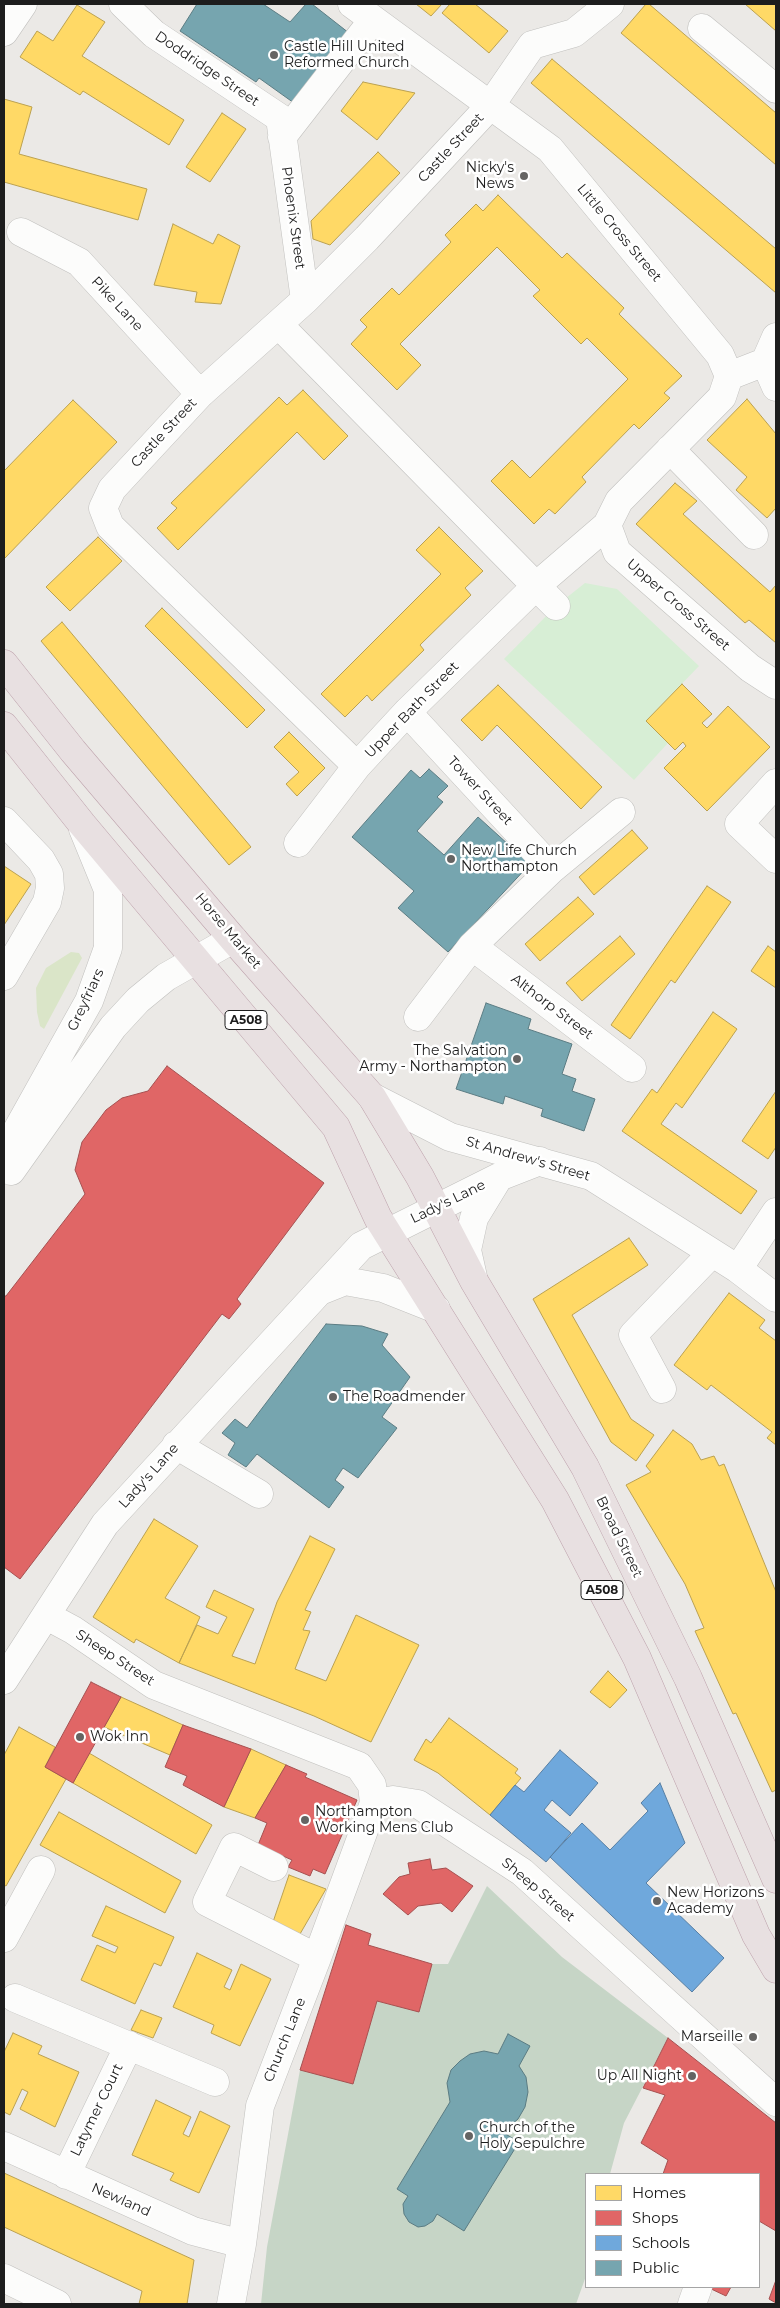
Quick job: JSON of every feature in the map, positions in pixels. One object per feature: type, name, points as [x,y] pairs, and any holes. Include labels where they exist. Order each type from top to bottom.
[{"type":"highway","name":"Horse Market","points":[[4,664],[73,751],[233,939],[372,1097],[436,1208]]},
{"type":"highway","name":"A508","points":[[4,726],[82,824],[336,1127],[378,1218],[555,1500],[637,1658],[756,1935],[776,1969]]},
{"type":"highway","name":"Broad Street","points":[[436,1208],[474,1280],[585,1467],[688,1678],[776,1879]]},
{"type":"street","points":[[4,32],[23,4]]},
{"type":"street","name":"Doddridge Street","points":[[123,4],[154,34],[280,118],[282,137]]},
{"type":"street","name":"Little Cross Street","points":[[352,4],[550,149],[720,356],[730,376]]},
{"type":"street","name":"Castle Street","points":[[357,766],[110,526],[103,508],[112,489],[200,394],[305,300],[367,238],[490,106],[532,44],[574,33],[610,4]]},
{"type":"street","points":[[282,137],[373,20]]},
{"type":"street","points":[[702,28],[776,89]]},
{"type":"street","name":"Phoenix Street","points":[[282,137],[305,300]]},
{"type":"street","name":"Pike Lane","points":[[12,228],[79,262],[200,394]]},
{"type":"street","points":[[279,325],[556,606]]},
{"type":"street","points":[[730,376],[771,377],[776,337]]},
{"type":"street","name":"Upper Bath Street","points":[[298,843],[357,766],[407,712],[536,586],[607,525],[619,501],[722,397],[730,376]]},
{"type":"street","points":[[670,449],[754,535]]},
{"type":"street","name":"Upper Cross Street","points":[[607,525],[617,552],[750,668],[772,675]]},
{"type":"street","name":"Tower Street","points":[[407,712],[552,869]]},
{"type":"street","points":[[776,783],[739,824],[776,859]]},
{"type":"street","points":[[418,1017],[472,946],[552,869],[621,812]]},
{"type":"street","points":[[4,821],[41,860],[49,874],[50,888],[47,902],[4,976]]},
{"type":"street","name":"Greyfriars","points":[[4,1165],[17,1130],[89,1001],[108,948],[108,890],[82,824]]},
{"type":"street","points":[[4,1180],[38,1136],[71,1084],[113,1027],[138,1000],[166,977],[233,939]]},
{"type":"street","name":"Althorp Street","points":[[472,946],[632,1068]]},
{"type":"street","name":"St Andrew's Street","points":[[372,1097],[450,1137],[591,1176],[738,1269],[776,1298]]},
{"type":"street","name":"Lady's Lane","points":[[4,1680],[105,1524],[361,1246],[499,1177],[540,1161]]},
{"type":"street","name":"St Andrew's Street","points":[[474,1280],[467,1250],[474,1218],[499,1177]]},
{"type":"street","points":[[738,1269],[776,1212]]},
{"type":"street","points":[[662,1389],[633,1336],[712,1253]]},
{"type":"street","name":"Lady's Lane","points":[[319,1291],[345,1281],[383,1288],[436,1309]]},
{"type":"street","points":[[176,1445],[260,1494]]},
{"type":"street","name":"Sheep Street","points":[[47,1616],[73,1630],[154,1685],[359,1766],[373,1794],[393,1800],[418,1804],[522,1872],[776,2102]]},
{"type":"street","points":[[4,1674],[4,1680]]},
{"type":"street","name":"Church Lane","points":[[231,2304],[242,2244],[260,2106],[317,1958],[373,1794]]},
{"type":"street","points":[[274,1867],[234,1847],[207,1902],[317,1958]]},
{"type":"street","points":[[4,1938],[40,1870]]},
{"type":"street","points":[[15,1998],[215,2082]]},
{"type":"street","name":"Latymer Court","points":[[66,2175],[129,2045]]},
{"type":"street","name":"Newland","points":[[4,2146],[192,2231],[242,2244]]},
{"type":"street","points":[[4,2278],[57,2304]]},
{"type":"street","points":[[692,2304],[698,2288]]},
{"type":"green space","points":[[585,583],[617,589],[699,666],[646,721],[668,743],[634,780],[504,659],[556,606]]},
{"type":"green space","points":[[71,952],[79,953],[82,958],[44,1029],[40,1026],[37,1012],[36,988],[46,968]]},
{"type":"green space","points":[[487,1886],[562,1957],[668,2038],[624,2123],[610,2173],[585,2173],[585,2279],[576,2304],[261,2304],[267,2247],[300,2070],[353,2083],[377,2001],[419,2011],[432,1964],[448,1964]]},
{"type":"building: Homes","points":[[416,4],[442,4],[431,16]]},
{"type":"building: Homes","points":[[450,4],[475,4],[508,31],[489,53],[442,13]]},
{"type":"building: Homes","points":[[646,4],[649,4],[776,113],[776,165],[621,33]]},
{"type":"building: Homes","points":[[745,4],[776,4],[776,31]]},
{"type":"building: Homes","points":[[77,5],[105,22],[82,56],[184,120],[169,145],[83,91],[80,95],[20,57],[37,31],[53,41]]},
{"type":"building: Homes","points":[[552,59],[776,249],[776,293],[531,83]]},
{"type":"building: Homes","points":[[363,82],[415,93],[377,140],[341,111]]},
{"type":"building: Homes","points":[[4,99],[32,107],[19,154],[147,189],[138,220],[4,182]]},
{"type":"building: Homes","points":[[222,113],[246,129],[210,182],[186,167]]},
{"type":"building: Homes","points":[[378,152],[400,173],[330,245],[313,239],[311,221]]},
{"type":"building: Homes","points":[[498,195],[562,258],[567,253],[624,308],[619,314],[682,376],[664,393],[670,398],[639,429],[634,424],[582,477],[586,482],[555,514],[549,509],[534,524],[491,481],[512,460],[530,478],[628,379],[587,338],[581,344],[533,296],[540,290],[497,247],[400,344],[421,365],[397,390],[351,344],[367,327],[360,320],[392,288],[399,295],[451,242],[445,235],[476,204],[483,211]]},
{"type":"building: Homes","points":[[173,224],[213,244],[218,234],[240,246],[221,304],[195,302],[197,292],[154,285]]},
{"type":"building: Homes","points":[[303,390],[348,436],[324,460],[297,432],[178,550],[157,528],[177,508],[171,503],[279,397],[287,405]]},
{"type":"building: Homes","points":[[747,399],[776,434],[776,508],[767,518],[736,490],[747,477],[707,440]]},
{"type":"building: Homes","points":[[73,400],[117,442],[4,559],[4,471]]},
{"type":"building: Homes","points":[[675,483],[697,501],[683,514],[770,592],[776,585],[776,643],[749,620],[745,623],[636,524]]},
{"type":"building: Homes","points":[[439,527],[483,571],[465,588],[471,595],[420,645],[424,650],[372,701],[367,695],[345,717],[321,694],[441,574],[416,550]]},
{"type":"building: Homes","points":[[98,537],[122,561],[70,611],[46,587]]},
{"type":"building: Homes","points":[[162,608],[265,710],[247,728],[145,626]]},
{"type":"building: Homes","points":[[62,622],[251,847],[229,865],[41,641]]},
{"type":"building: Homes","points":[[682,684],[712,714],[702,723],[707,728],[728,706],[770,747],[707,811],[664,768],[686,746],[683,742],[675,750],[646,721]]},
{"type":"building: Homes","points":[[498,685],[602,787],[581,809],[497,725],[482,741],[461,720]]},
{"type":"building: Homes","points":[[289,732],[325,768],[297,796],[286,784],[299,772],[274,747]]},
{"type":"building: Homes","points":[[632,830],[648,848],[594,895],[579,877]]},
{"type":"building: Homes","points":[[4,866],[31,884],[4,925]]},
{"type":"building: Homes","points":[[707,886],[731,902],[675,983],[671,980],[630,1039],[611,1025]]},
{"type":"building: Homes","points":[[578,897],[594,914],[540,961],[525,944]]},
{"type":"building: Homes","points":[[620,936],[635,954],[582,1001],[566,983]]},
{"type":"building: Homes","points":[[768,946],[776,952],[776,988],[751,971]]},
{"type":"building: Homes","points":[[713,1012],[737,1029],[682,1108],[676,1103],[661,1124],[757,1191],[741,1214],[622,1131],[652,1089],[657,1093]]},
{"type":"building: Homes","points":[[776,1091],[776,1147],[768,1159],[742,1141]]},
{"type":"building: Homes","points":[[629,1238],[648,1265],[572,1315],[631,1419],[654,1435],[636,1461],[611,1442],[533,1299]]},
{"type":"building: Homes","points":[[729,1293],[765,1320],[759,1328],[776,1341],[776,1445],[767,1438],[772,1432],[711,1385],[707,1390],[674,1365]]},
{"type":"building: Homes","points":[[673,1430],[692,1444],[701,1460],[714,1456],[719,1466],[724,1464],[776,1592],[776,1790],[772,1792],[736,1713],[733,1714],[695,1631],[704,1628],[685,1584],[626,1485],[651,1472],[646,1466]]},
{"type":"building: Homes","points":[[154,1519],[198,1546],[165,1598],[200,1617],[179,1663],[136,1639],[134,1643],[93,1617]]},
{"type":"building: Homes","points":[[310,1536],[335,1549],[305,1610],[311,1612],[303,1630],[310,1631],[295,1669],[326,1681],[356,1615],[419,1645],[371,1742],[314,1716],[179,1663],[197,1625],[218,1634],[227,1617],[206,1607],[214,1590],[254,1609],[232,1656],[255,1664],[277,1602]]},
{"type":"building: Homes","points":[[608,1671],[627,1690],[610,1708],[590,1692]]},
{"type":"building: Homes","points":[[121,1697],[183,1725],[170,1755],[104,1727]]},
{"type":"building: Homes","points":[[449,1718],[518,1769],[515,1773],[521,1778],[490,1815],[438,1773],[414,1760],[426,1739],[431,1743]]},
{"type":"building: Homes","points":[[19,1727],[55,1747],[45,1767],[66,1779],[6,1886],[4,1885],[4,1755]]},
{"type":"building: Homes","points":[[251,1749],[286,1765],[255,1818],[224,1807]]},
{"type":"building: Homes","points":[[89,1753],[212,1825],[196,1854],[73,1783]]},
{"type":"building: Homes","points":[[59,1812],[181,1881],[165,1913],[40,1845]]},
{"type":"building: Homes","points":[[289,1875],[326,1889],[300,1934],[273,1922]]},
{"type":"building: Homes","points":[[106,1906],[174,1937],[161,1966],[154,1963],[135,2004],[81,1980],[97,1945],[115,1953],[118,1947],[92,1936]]},
{"type":"building: Homes","points":[[197,1953],[232,1970],[224,1987],[230,1990],[241,1964],[271,1979],[240,2046],[211,2033],[214,2025],[173,2007]]},
{"type":"building: Homes","points":[[141,2010],[162,2018],[153,2038],[131,2030]]},
{"type":"building: Homes","points":[[13,2033],[42,2046],[38,2054],[79,2072],[55,2127],[20,2109],[28,2092],[22,2089],[10,2115],[4,2112],[4,2052]]},
{"type":"building: Homes","points":[[156,2100],[191,2117],[183,2134],[189,2137],[200,2111],[230,2126],[199,2193],[170,2180],[174,2173],[132,2155]]},
{"type":"building: Homes","points":[[4,2173],[194,2260],[187,2304],[139,2304],[142,2291],[4,2227]]},
{"type":"building: Shops","points":[[167,1066],[324,1183],[237,1299],[241,1304],[229,1319],[222,1314],[20,1579],[4,1567],[4,1296],[6,1296],[85,1194],[75,1170],[82,1142],[106,1110],[122,1098],[148,1091]]},
{"type":"building: Shops","name":"Wok Inn","points":[[91,1682],[121,1697],[73,1783],[45,1767]]},
{"type":"building: Shops","points":[[183,1725],[251,1749],[224,1807],[183,1785],[187,1776],[165,1767]]},
{"type":"building: Shops","name":"Northampton Working Mens Club","points":[[286,1765],[307,1774],[305,1777],[357,1800],[325,1874],[313,1869],[310,1876],[288,1867],[292,1860],[258,1845],[267,1823],[255,1818]]},
{"type":"building: Shops","points":[[430,1859],[432,1870],[446,1868],[473,1886],[452,1912],[441,1903],[418,1906],[408,1915],[383,1894],[399,1877],[410,1874],[408,1863]]},
{"type":"building: Shops","points":[[346,1925],[371,1934],[368,1945],[432,1964],[419,2012],[377,2001],[353,2084],[300,2070]]},
{"type":"building: Shops","points":[[668,2038],[776,2123],[776,2231],[760,2222],[760,2173],[663,2173],[668,2160],[641,2143],[665,2095],[643,2088]]},
{"type":"building: Shops","points":[[776,2280],[776,2303],[769,2299]]},
{"type":"building: Shops","points":[[709,2288],[730,2288],[726,2296]]},
{"type":"building: Schools","points":[[560,1750],[598,1783],[570,1816],[552,1800],[544,1810],[571,1833],[546,1862],[490,1815],[515,1785],[524,1792]]},
{"type":"building: Schools","name":"New Horizons Academy","points":[[660,1783],[685,1843],[646,1883],[724,1958],[692,1992],[550,1857],[582,1823],[610,1850],[648,1811],[641,1803]]},
{"type":"building: Public","name":"Castle Hill United Reformed Church","points":[[197,4],[263,4],[290,22],[306,4],[312,4],[349,33],[294,103],[259,78],[256,82],[180,31]]},
{"type":"building: Public","name":"New Life Church Northampton","points":[[429,769],[448,786],[437,797],[443,802],[417,831],[444,855],[478,817],[530,864],[448,952],[398,908],[414,891],[352,837],[411,770],[420,778]]},
{"type":"building: Public","name":"The Salvation Army - Northampton","points":[[486,1003],[531,1019],[528,1029],[572,1044],[562,1074],[576,1079],[572,1091],[595,1099],[584,1131],[541,1116],[543,1109],[505,1096],[503,1104],[456,1089]]},
{"type":"building: Public","name":"The Roadmender","points":[[326,1324],[362,1326],[388,1334],[382,1345],[410,1377],[382,1417],[397,1428],[358,1478],[343,1468],[335,1480],[344,1487],[329,1508],[257,1454],[246,1467],[228,1455],[235,1443],[222,1433],[235,1419],[247,1428]]},
{"type":"building: Public","name":"Church of the Holy Sepulchre","points":[[508,2034],[530,2046],[519,2066],[526,2077],[528,2092],[525,2107],[518,2119],[509,2127],[497,2129],[519,2142],[464,2231],[437,2214],[433,2221],[425,2226],[418,2227],[409,2222],[404,2214],[403,2204],[408,2196],[397,2189],[450,2102],[447,2083],[451,2070],[470,2054],[484,2051],[498,2054]]},
{"type":"place","name":"Castle Hill United Reformed Church","points":[[274,55]]},
{"type":"place","name":"Nicky's News","points":[[524,176]]},
{"type":"place","name":"New Life Church Northampton","points":[[451,859]]},
{"type":"place","name":"The Salvation Army - Northampton","points":[[517,1059]]},
{"type":"place","name":"The Roadmender","points":[[333,1397]]},
{"type":"place","name":"Wok Inn","points":[[80,1737]]},
{"type":"place","name":"Northampton Working Mens Club","points":[[305,1820]]},
{"type":"place","name":"New Horizons Academy","points":[[657,1901]]},
{"type":"place","name":"Marseille","points":[[753,2037]]},
{"type":"place","name":"Up All Night","points":[[692,2076]]},
{"type":"place","name":"Church of the Holy Sepulchre","points":[[469,2136]]}]
